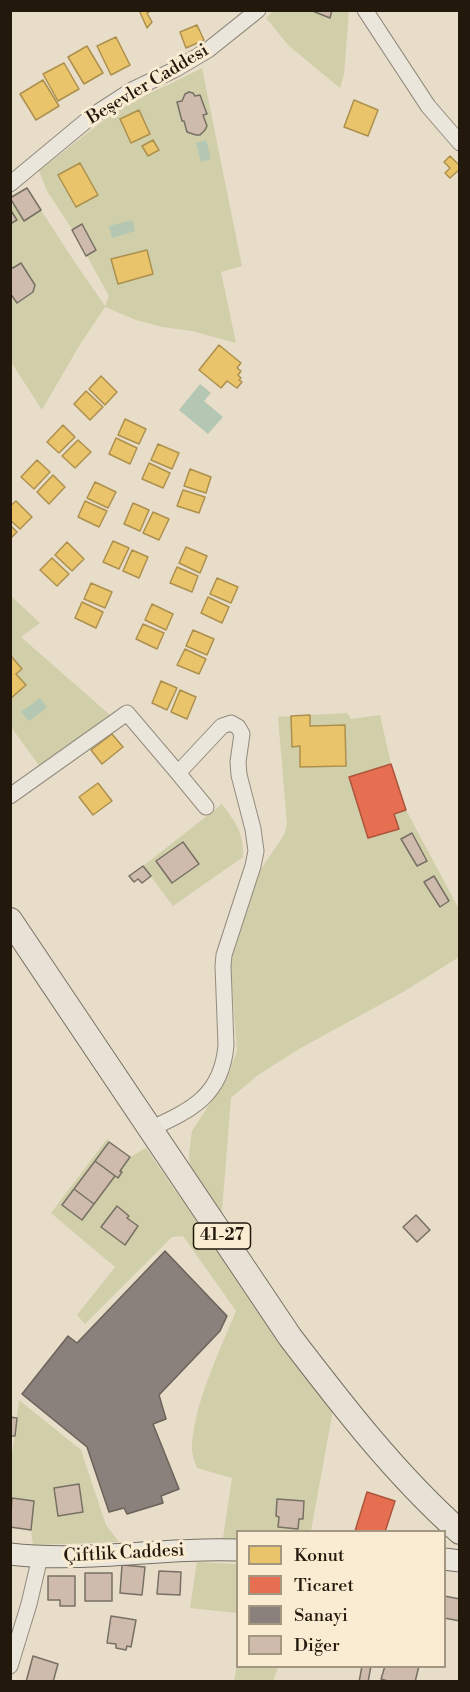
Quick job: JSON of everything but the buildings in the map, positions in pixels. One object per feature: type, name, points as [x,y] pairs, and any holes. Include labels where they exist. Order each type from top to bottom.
[{"type":"main road","name":"41-27","points":[[10,920],[290,1336],[334,1396],[414,1487],[459,1532]]},
{"type":"street","name":"Beşevler Caddesi","points":[[10,184],[92,116],[132,90],[176,69],[208,50],[258,10]]},
{"type":"street","points":[[365,10],[428,106],[459,142]]},
{"type":"street","points":[[10,796],[127,713],[206,807]]},
{"type":"street","points":[[150,1129],[180,1115],[196,1104],[212,1089],[222,1069],[226,1046],[224,955],[256,851],[253,829],[238,775],[242,734],[238,727],[231,723],[222,726],[178,773]]},
{"type":"street","name":"Çiftlik Caddesi","points":[[10,1554],[63,1557],[153,1551],[236,1550]]},
{"type":"street","points":[[10,1666],[29,1604],[40,1557]]},
{"type":"shaded area","points":[[273,11],[349,11],[344,74],[340,88],[289,46],[266,18]]},
{"type":"shaded area","points":[[202,68],[242,266],[221,272],[236,343],[192,331],[162,327],[136,320],[105,307],[79,346],[42,410],[11,362],[10,207],[31,195],[105,306],[109,296],[72,229],[47,191],[39,171],[132,101]]},
{"type":"shaded area","points":[[206,140],[211,159],[201,162],[196,143]]},
{"type":"shaded area","points":[[132,220],[135,231],[112,238],[109,226]]},
{"type":"shaded area","points":[[200,384],[211,393],[204,401],[223,417],[208,434],[179,410]]},
{"type":"shaded area","points":[[10,595],[40,623],[21,637],[110,715],[40,767],[11,727]]},
{"type":"shaded area","points":[[40,698],[47,707],[29,721],[21,712]]},
{"type":"shaded area","points":[[347,713],[351,719],[380,715],[391,764],[349,777],[368,838],[398,829],[394,814],[406,810],[459,909],[459,957],[403,992],[299,1049],[258,1075],[231,1098],[221,1223],[190,1173],[189,1154],[192,1131],[229,1074],[237,1050],[230,961],[257,875],[284,835],[287,824],[278,717],[291,716],[292,746],[300,746],[301,767],[346,766],[345,725],[310,726],[310,715]]},
{"type":"shaded area","points":[[222,804],[238,829],[242,841],[243,857],[173,906],[143,866]]},
{"type":"shaded area","points":[[107,1139],[130,1157],[146,1148],[249,1297],[333,1410],[311,1530],[236,1530],[236,1539],[223,1538],[232,1478],[197,1468],[192,1449],[193,1433],[202,1398],[236,1311],[183,1236],[172,1237],[85,1324],[77,1315],[115,1267],[51,1213]]},
{"type":"shaded area","points":[[19,1400],[81,1450],[106,1525],[119,1542],[33,1545],[31,1530],[34,1501],[11,1498],[11,1463]]},
{"type":"shaded area","points":[[197,1562],[236,1564],[236,1613],[190,1608]]},
{"type":"shaded area","points":[[236,1668],[278,1668],[273,1681],[234,1681]]}]
